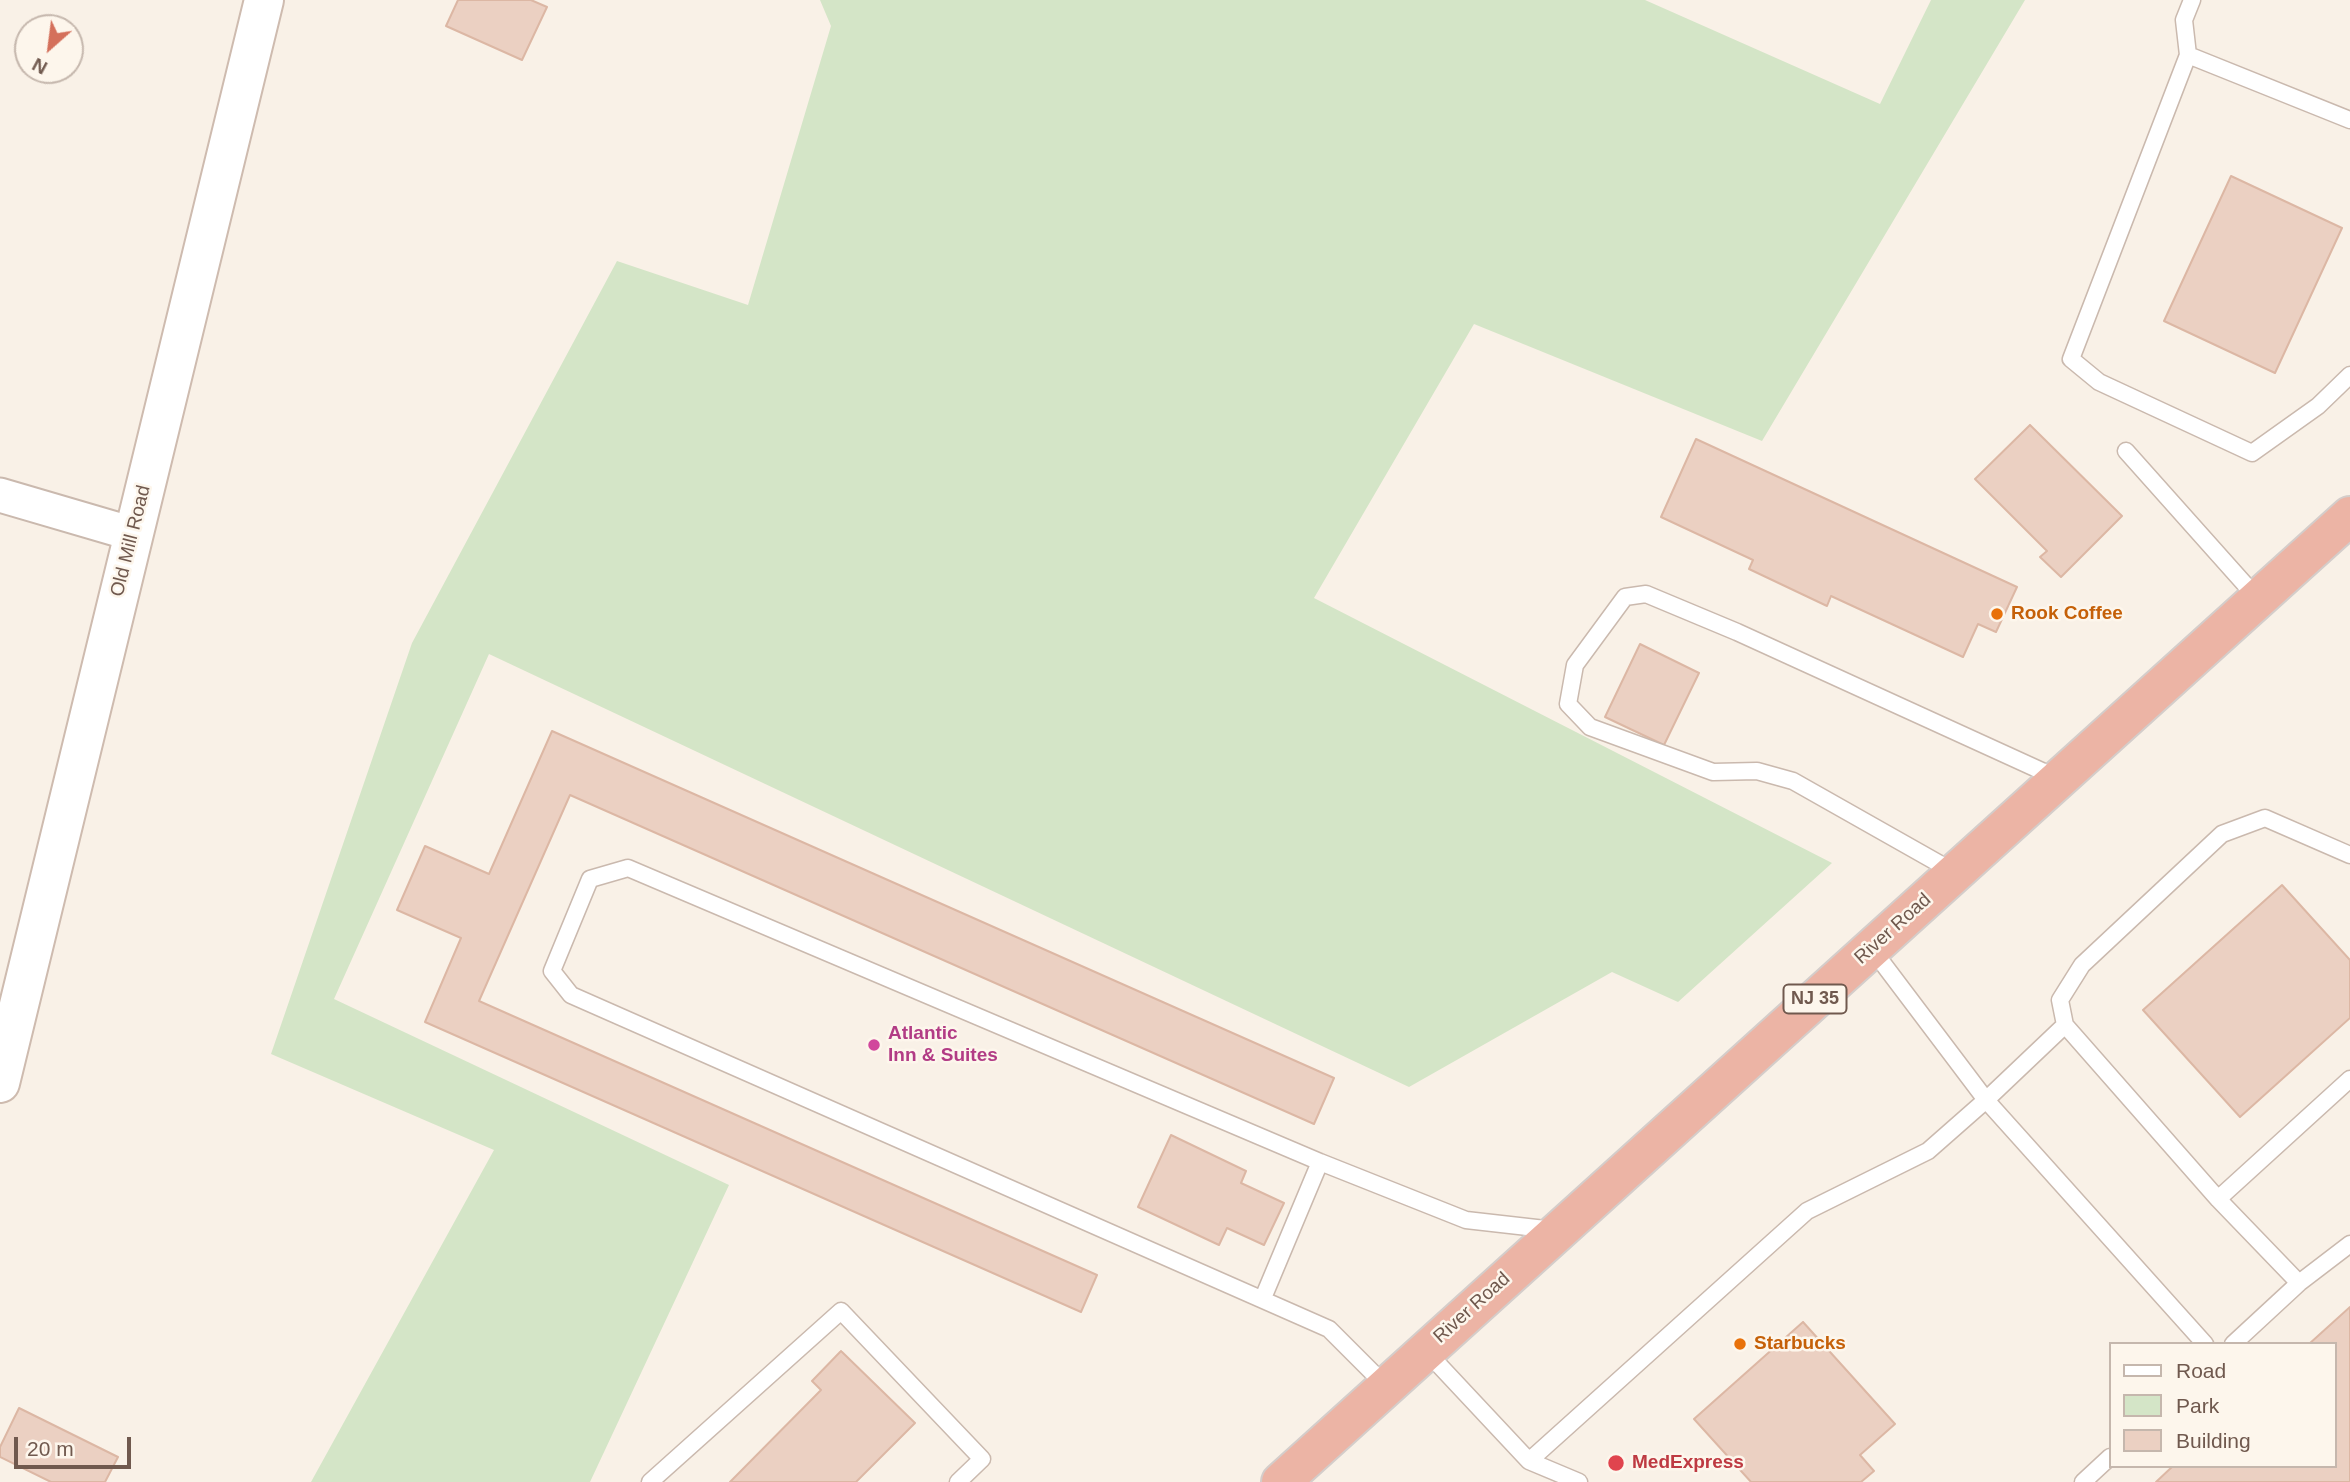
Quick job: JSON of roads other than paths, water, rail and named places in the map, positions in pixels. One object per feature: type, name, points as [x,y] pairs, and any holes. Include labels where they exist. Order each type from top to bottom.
[{"type":"highway","name":"River Road","points":[[1281,1482],[2350,516]]},
{"type":"street","name":"Old Mill Road","points":[[0,1083],[264,0]]},
{"type":"street","points":[[0,495],[133,534]]},
{"type":"lane","points":[[2192,0],[2184,20],[2188,55],[2071,359],[2099,382],[2252,453],[2318,406],[2350,375]]},
{"type":"lane","points":[[2188,55],[2350,120]]},
{"type":"lane","points":[[2126,451],[2258,599]]},
{"type":"lane","points":[[1956,873],[1793,781],[1757,771],[1713,772],[1590,727],[1568,704],[1575,665],[1625,597],[1646,594],[1737,632],[2059,779]]},
{"type":"lane","points":[[2299,1283],[2218,1199],[2065,1025],[2060,1000],[2082,965],[2222,834],[2265,818],[2350,855]]},
{"type":"lane","points":[[1387,1387],[1329,1329],[1264,1298],[570,995],[552,971],[590,879],[628,869],[1320,1162],[1466,1220],[1559,1230]]},
{"type":"lane","points":[[1872,948],[1986,1100],[2203,1342]]},
{"type":"lane","points":[[1529,1461],[1807,1211],[1928,1151],[2065,1025]]},
{"type":"lane","points":[[2218,1199],[2350,1079]]},
{"type":"lane","points":[[1264,1298],[1320,1162]]},
{"type":"lane","points":[[2235,1342],[2299,1283],[2350,1244]]},
{"type":"lane","points":[[650,1482],[841,1311],[982,1459],[958,1482]]},
{"type":"lane","points":[[1425,1350],[1529,1461],[1579,1482]]},
{"type":"lane","points":[[2084,1482],[2108,1459]]},
{"type":"place","name":"Rook Coffee","points":[[1997,614]]},
{"type":"place","name":"Atlantic Inn & Suites","points":[[874,1045]]},
{"type":"place","name":"Starbucks","points":[[1740,1344]]},
{"type":"place","name":"MedExpress","points":[[1616,1463]]}]
